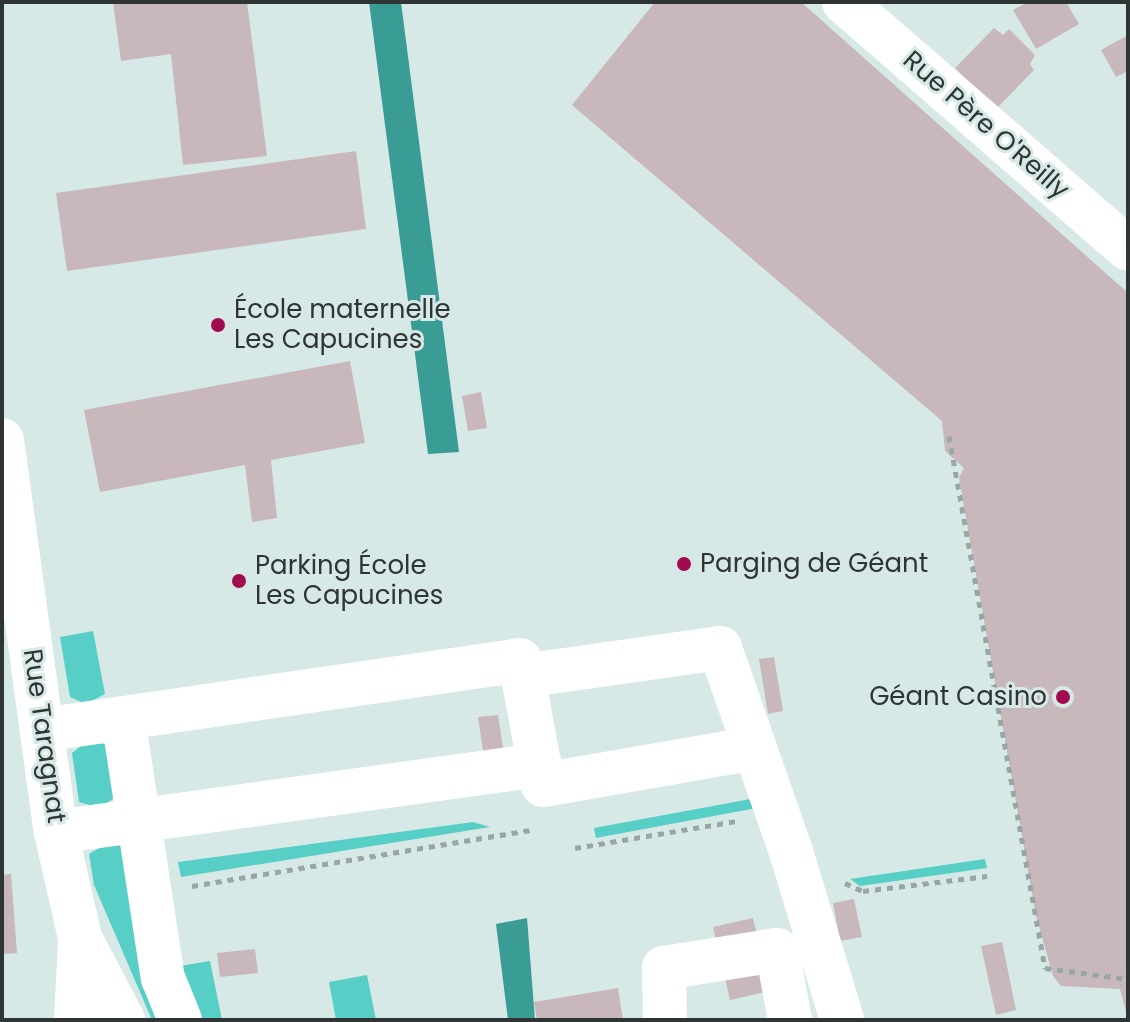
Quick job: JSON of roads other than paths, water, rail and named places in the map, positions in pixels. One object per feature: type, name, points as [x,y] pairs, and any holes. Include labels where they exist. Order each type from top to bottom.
[{"type":"street","name":"Rue Père O'Reilly","points":[[844,2],[1128,249]]},
{"type":"street","name":"Rue Taragnat","points":[[2,440],[56,832],[80,938],[123,1020]]},
{"type":"street","points":[[42,730],[521,668],[720,648],[842,1020]]},
{"type":"street","points":[[521,668],[543,785],[754,748]]},
{"type":"street","points":[[123,718],[163,978],[180,1020]]},
{"type":"street","points":[[56,832],[540,765]]},
{"type":"street","points":[[76,1020],[80,938]]},
{"type":"street","points":[[665,1020],[664,968],[777,950],[790,1020]]},
{"type":"place","name":"École maternelle Les Capucines","points":[[218,325]]},
{"type":"place","name":"Parging de Géant","points":[[684,564]]},
{"type":"place","name":"Parking École Les Capucines","points":[[239,581]]},
{"type":"place","name":"Géant Casino","points":[[1063,697]]}]
